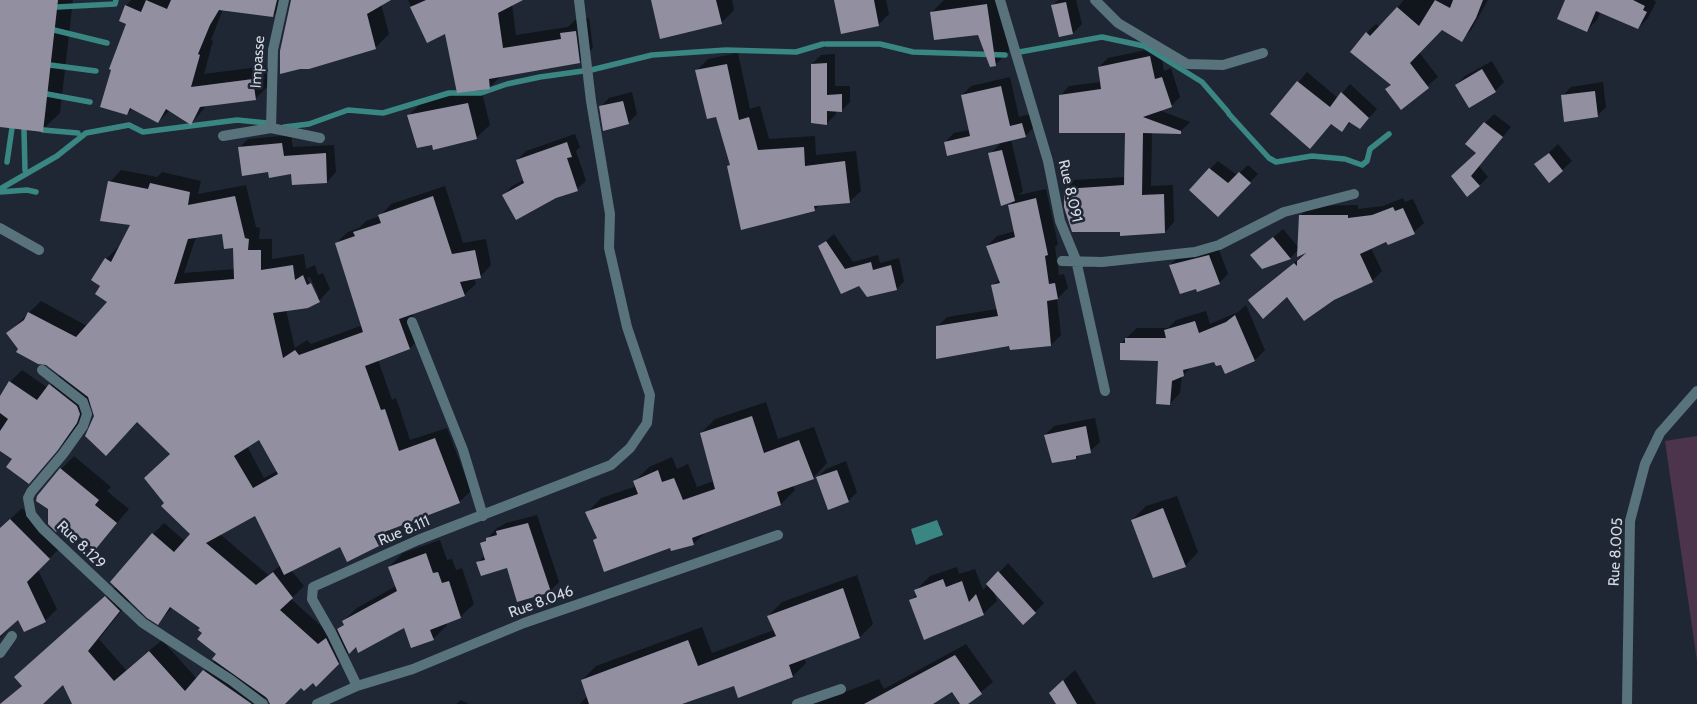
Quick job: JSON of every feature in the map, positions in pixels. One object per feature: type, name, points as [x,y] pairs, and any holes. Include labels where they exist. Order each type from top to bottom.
[{"type":"street","name":"Impasse","points":[[271,128],[273,50],[284,0]]},
{"type":"street","name":"Rue 8.111","points":[[357,686],[332,634],[312,599],[314,587],[418,540],[611,465],[630,448],[647,424],[650,395],[628,327],[609,248],[610,214],[591,101],[580,0]]},
{"type":"street","name":"Rue 8.091","points":[[1000,0],[1048,161],[1060,221],[1076,260],[1105,391]]},
{"type":"street","points":[[1095,0],[1118,23],[1187,64],[1224,64],[1263,53]]},
{"type":"street","points":[[223,136],[271,128],[320,138]]},
{"type":"street","points":[[1062,261],[1102,262],[1195,252],[1218,245],[1284,212],[1354,194]]},
{"type":"street","points":[[0,228],[39,250]]},
{"type":"street","points":[[412,322],[463,450],[483,516]]},
{"type":"street","name":"Rue 8.129","points":[[42,370],[83,402],[87,414],[84,426],[31,492],[28,498],[31,514],[42,528],[143,623],[231,680],[263,704]]},
{"type":"street","name":"Rue 8.005","points":[[1627,704],[1630,521],[1645,464],[1660,434],[1697,391]]},
{"type":"street","name":"Rue 8.046","points":[[317,704],[357,686],[414,670],[524,623],[778,535]]},
{"type":"street","points":[[0,653],[12,636]]},
{"type":"street","points":[[797,704],[841,689]]},
{"type":"shaded area","points":[[1697,436],[1697,661],[1665,441]]},
{"type":"shaded area","points":[[937,520],[943,535],[916,545],[911,529]]},
{"type":"building","points":[[0,0],[58,0],[43,132],[0,127]]},
{"type":"building","points":[[146,0],[167,9],[171,0],[277,0],[273,17],[219,10],[210,25],[198,54],[200,55],[191,87],[253,79],[256,100],[200,107],[191,125],[166,109],[158,123],[130,108],[127,115],[100,107],[111,70],[109,69],[126,24],[119,21],[125,5],[141,12]]},
{"type":"building","points":[[291,0],[391,0],[367,14],[376,49],[309,69],[300,69],[280,74],[280,51]]},
{"type":"building","points":[[426,0],[523,0],[498,13],[503,48],[561,39],[560,33],[576,31],[580,63],[489,79],[490,89],[457,93],[445,34],[427,43],[410,7]]},
{"type":"building","points":[[651,0],[716,0],[722,24],[660,39]]},
{"type":"building","points":[[834,0],[874,0],[879,26],[841,34]]},
{"type":"building","points":[[1435,0],[1450,8],[1453,0],[1483,0],[1476,18],[1462,42],[1442,30],[1410,63],[1429,88],[1401,110],[1385,89],[1391,85],[1350,52],[1366,32],[1370,36],[1397,7],[1419,26]]},
{"type":"building","points":[[1565,0],[1633,0],[1645,6],[1643,10],[1647,12],[1638,29],[1596,11],[1587,32],[1557,19]]},
{"type":"building","points":[[1066,2],[1073,34],[1059,37],[1051,5]]},
{"type":"building","points":[[987,4],[996,66],[990,67],[978,35],[934,40],[930,12]]},
{"type":"building","points":[[1150,56],[1155,79],[1162,77],[1172,107],[1143,117],[1181,131],[1181,134],[1143,133],[1142,195],[1164,194],[1165,233],[1120,236],[1120,232],[1072,232],[1064,207],[1064,189],[1124,185],[1125,133],[1059,133],[1059,95],[1101,89],[1098,67]]},
{"type":"building","points":[[827,63],[827,95],[842,94],[842,112],[827,111],[827,125],[811,123],[811,64]]},
{"type":"building","points":[[727,64],[739,120],[749,117],[758,150],[804,147],[805,166],[845,161],[850,203],[814,206],[815,211],[741,230],[727,166],[730,165],[716,117],[707,119],[695,70]]},
{"type":"building","points":[[1482,69],[1496,92],[1469,108],[1455,85]]},
{"type":"building","points":[[1297,81],[1330,107],[1341,92],[1369,118],[1360,129],[1349,122],[1342,132],[1331,124],[1310,149],[1270,114]]},
{"type":"building","points":[[1001,86],[1010,126],[1022,123],[1026,137],[947,156],[944,142],[970,136],[961,95]]},
{"type":"building","points":[[1595,91],[1598,117],[1564,122],[1561,95]]},
{"type":"building","points":[[623,101],[629,124],[603,131],[599,106]]},
{"type":"building","points":[[468,103],[477,139],[433,150],[432,145],[417,148],[407,115]]},
{"type":"building","points":[[1484,122],[1503,137],[1471,176],[1480,186],[1467,197],[1451,176],[1476,153],[1465,144]]},
{"type":"building","points":[[567,142],[572,157],[567,158],[578,191],[556,198],[516,220],[502,195],[524,183],[516,160]]},
{"type":"building","points":[[282,143],[284,156],[326,153],[327,183],[292,185],[291,174],[269,178],[268,172],[242,176],[238,147]]},
{"type":"building","points":[[1002,150],[1015,201],[1001,206],[988,153]]},
{"type":"building","points":[[1549,153],[1563,171],[1549,183],[1534,164]]},
{"type":"building","points":[[1209,168],[1228,183],[1239,172],[1251,183],[1218,217],[1189,190]]},
{"type":"building","points":[[108,181],[148,189],[150,183],[190,192],[188,205],[235,196],[245,238],[249,239],[248,250],[261,250],[261,270],[293,265],[295,280],[303,275],[307,285],[311,283],[320,302],[308,308],[273,313],[283,358],[295,350],[299,355],[363,332],[335,243],[355,236],[353,232],[381,223],[378,215],[433,196],[452,254],[475,250],[481,278],[460,282],[465,296],[399,319],[410,349],[365,366],[381,410],[385,409],[399,451],[435,438],[460,503],[374,536],[379,546],[347,562],[340,547],[284,575],[255,516],[206,543],[256,585],[273,572],[293,598],[280,610],[318,644],[326,638],[339,664],[316,687],[313,683],[304,691],[301,688],[285,704],[270,704],[267,698],[212,659],[216,654],[197,639],[202,633],[198,630],[200,628],[170,607],[158,625],[147,618],[110,582],[152,533],[174,552],[190,534],[161,506],[164,503],[144,478],[170,454],[137,422],[106,456],[85,436],[94,416],[88,397],[46,365],[38,364],[16,352],[18,349],[6,333],[24,320],[28,312],[76,337],[107,302],[95,294],[100,286],[91,280],[105,258],[111,262],[130,225],[100,221]],"holes":[[[222,234],[224,249],[233,248],[234,279],[174,284],[188,239]],[[259,440],[278,474],[253,488],[234,456]]]},
{"type":"building","points":[[1036,198],[1048,255],[1045,256],[1049,284],[1055,283],[1058,299],[1047,301],[1051,346],[1010,350],[1009,346],[936,359],[936,326],[998,316],[991,285],[1000,283],[986,246],[1015,237],[1008,205]]},
{"type":"building","points":[[1393,207],[1395,211],[1403,208],[1415,234],[1388,245],[1386,242],[1360,254],[1373,282],[1334,300],[1304,321],[1287,297],[1263,319],[1248,300],[1294,263],[1297,266],[1297,261],[1306,253],[1297,257],[1299,215],[1348,215],[1348,218],[1372,215]]},
{"type":"building","points":[[1273,237],[1291,259],[1262,269],[1250,255]]},
{"type":"building","points":[[826,241],[845,269],[871,262],[873,270],[891,265],[897,290],[867,297],[859,286],[841,294],[818,246]]},
{"type":"building","points":[[1209,255],[1220,284],[1197,292],[1196,289],[1180,294],[1169,265]]},
{"type":"building","points":[[1235,315],[1255,361],[1225,374],[1221,365],[1216,366],[1214,362],[1183,370],[1184,376],[1172,381],[1170,405],[1156,404],[1158,361],[1120,360],[1120,343],[1125,343],[1125,338],[1166,338],[1164,330],[1195,321],[1199,333],[1226,322]]},
{"type":"building","points":[[9,381],[37,400],[49,384],[77,406],[80,414],[77,423],[58,450],[29,484],[6,467],[12,459],[0,451],[0,431],[8,419],[0,413],[0,396]]},
{"type":"building","points":[[752,416],[764,453],[799,440],[814,479],[777,492],[781,505],[692,538],[694,545],[671,551],[670,548],[604,572],[593,540],[597,538],[585,512],[638,494],[633,481],[658,470],[662,482],[674,478],[683,500],[715,489],[700,433]]},
{"type":"building","points":[[1086,426],[1091,453],[1076,456],[1076,459],[1052,463],[1044,435]]},
{"type":"building","points":[[60,468],[99,500],[95,505],[117,523],[95,550],[64,523],[56,532],[48,524],[48,509],[36,501],[37,496]]},
{"type":"building","points":[[837,470],[849,502],[828,510],[816,477]]},
{"type":"building","points":[[1163,508],[1186,567],[1153,578],[1131,520]]},
{"type":"building","points":[[10,519],[50,559],[27,582],[46,622],[24,632],[18,620],[0,636],[0,528]]},
{"type":"building","points":[[528,523],[551,592],[517,602],[507,568],[481,576],[476,562],[485,560],[480,543],[486,541],[486,538],[497,535],[496,531]]},
{"type":"building","points":[[426,553],[433,573],[438,572],[442,583],[449,581],[461,618],[430,630],[434,640],[411,648],[404,628],[358,653],[356,647],[349,654],[337,629],[344,625],[342,621],[397,591],[388,567]]},
{"type":"building","points":[[998,571],[1036,613],[1023,625],[986,584]]},
{"type":"building","points":[[943,579],[946,587],[962,581],[969,602],[976,594],[984,615],[924,640],[909,600],[917,597],[914,590]]},
{"type":"building","points":[[843,588],[860,638],[789,665],[793,677],[738,698],[734,686],[682,704],[589,704],[581,680],[688,640],[698,666],[776,636],[767,616]]},
{"type":"building","points":[[105,596],[120,611],[88,651],[114,681],[149,651],[185,691],[203,670],[252,704],[72,704],[63,685],[43,704],[0,704],[22,686],[14,677]]},
{"type":"building","points":[[955,655],[982,694],[968,704],[960,704],[952,692],[933,704],[864,704]]},
{"type":"building","points":[[1063,680],[1077,704],[1056,704],[1049,693]]},
{"type":"waterway","points":[[57,7],[115,4],[116,0]]},
{"type":"waterway","points":[[54,30],[107,43]]},
{"type":"waterway","points":[[1014,53],[1102,37],[1144,46],[1202,82],[1228,112]]},
{"type":"waterway","points":[[587,71],[652,55],[726,50],[796,52],[823,44]]},
{"type":"waterway","points":[[826,44],[880,44],[913,52],[1005,55]]},
{"type":"waterway","points":[[50,65],[96,71]]},
{"type":"waterway","points":[[284,127],[309,124],[348,110],[383,113],[449,93],[481,93],[507,84],[583,71]]},
{"type":"waterway","points":[[47,94],[90,102]]},
{"type":"waterway","points":[[1229,114],[1269,158],[1276,162],[1312,156],[1345,159],[1362,165],[1367,161],[1370,149],[1389,134]]},
{"type":"waterway","points":[[0,189],[57,156],[86,133],[129,125],[143,132],[237,120],[267,123]]},
{"type":"waterway","points":[[7,162],[12,128]]},
{"type":"waterway","points":[[24,130],[25,170]]},
{"type":"waterway","points":[[43,130],[78,133]]},
{"type":"waterway","points":[[0,192],[27,190],[36,192]]}]
